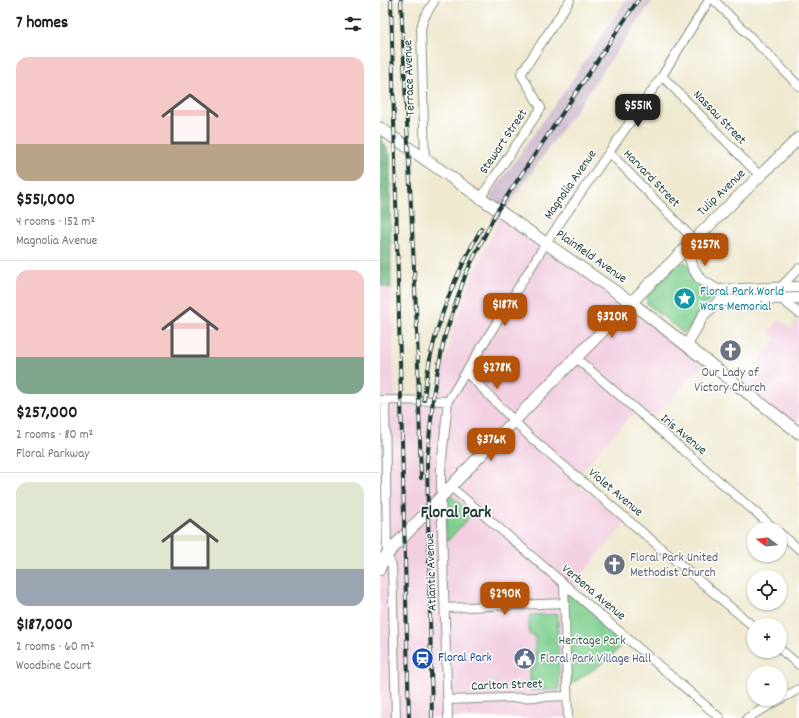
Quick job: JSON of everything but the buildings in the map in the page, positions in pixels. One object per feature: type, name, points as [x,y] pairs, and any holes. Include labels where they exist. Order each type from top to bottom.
[{"type":"main road","name":"Plainfield Avenue","points":[[380,128],[632,303],[799,433]]},
{"type":"main road","name":"Tulip Avenue","points":[[383,558],[441,495],[576,358],[799,138]]},
{"type":"street","name":"Terrace Avenue","points":[[424,159],[421,28],[424,18],[435,0]]},
{"type":"street","name":"Stewart Street","points":[[481,197],[541,108],[521,74],[570,0]]},
{"type":"street","name":"Magnolia Avenue","points":[[448,401],[546,243],[662,76],[709,0]]},
{"type":"street","points":[[714,0],[799,86]]},
{"type":"street","name":"Nassau Street","points":[[662,76],[760,176]]},
{"type":"street","name":"Harvard Street","points":[[609,152],[694,240]]},
{"type":"street","points":[[694,240],[690,258],[693,268],[705,283],[720,296],[781,299],[799,298]]},
{"type":"street","points":[[799,268],[780,288],[781,299],[799,313]]},
{"type":"street","points":[[687,345],[704,314],[720,296],[799,287]]},
{"type":"street","name":"Iris Avenue","points":[[576,358],[767,522]]},
{"type":"street","name":"Violet Avenue","points":[[466,372],[530,437],[747,621]]},
{"type":"street","points":[[380,571],[383,558],[383,400],[448,401]]},
{"type":"street","name":"Atlantic Avenue","points":[[448,401],[441,495],[448,718]]},
{"type":"street","name":"Verbena Avenue","points":[[450,486],[720,718]]},
{"type":"street","points":[[787,539],[799,549]]},
{"type":"street","points":[[383,558],[392,566],[396,718]]},
{"type":"street","points":[[564,585],[568,718]]},
{"type":"street","points":[[445,608],[565,603]]},
{"type":"street","points":[[787,655],[799,665]]},
{"type":"street","points":[[747,718],[799,689]]},
{"type":"street","name":"Carlton Street","points":[[447,700],[567,696]]},
{"type":"shaded area","points":[[626,0],[653,0],[503,213],[490,196],[566,89]]},
{"type":"shaded area","points":[[503,213],[703,365],[653,418],[631,415],[573,481],[627,521],[569,590],[569,718],[380,718],[380,285],[391,289],[395,397],[436,397],[454,327],[472,276]]},
{"type":"shaded area","points":[[799,318],[799,431],[740,385],[776,339],[768,333],[779,320],[791,329]]},
{"type":"green space","points":[[380,137],[390,154],[391,289],[380,285]]},
{"type":"green space","points":[[686,262],[697,282],[711,295],[710,300],[698,314],[689,329],[683,333],[647,304],[647,295],[680,263]]},
{"type":"green space","points":[[450,495],[472,514],[447,542],[444,503]]},
{"type":"green space","name":"Heritage Park","points":[[566,587],[628,640],[605,662],[568,686]]},
{"type":"green space","points":[[558,614],[559,690],[530,690],[530,668],[535,668],[535,635],[529,635],[529,615]]},
{"type":"railway","points":[[391,0],[409,718]]},
{"type":"railway","points":[[401,0],[417,330],[421,478]]},
{"type":"railway","points":[[432,718],[427,461],[434,389],[445,335],[466,273],[497,211],[638,0]]},
{"type":"railway","points":[[424,400],[436,333],[451,290],[481,229]]},
{"type":"place","name":"Floral Park World Wars Memorial","points":[[684,299]]},
{"type":"place","name":"Our Lady of Victory Church","points":[[730,351]]},
{"type":"place","name":"Floral Park United Methodist Church","points":[[614,565]]},
{"type":"place","name":"Floral Park","points":[[423,658]]},
{"type":"place","name":"Floral Park Village Hall","points":[[525,659]]},
{"type":"district","name":"Floral Park","points":[[456,514]]}]
